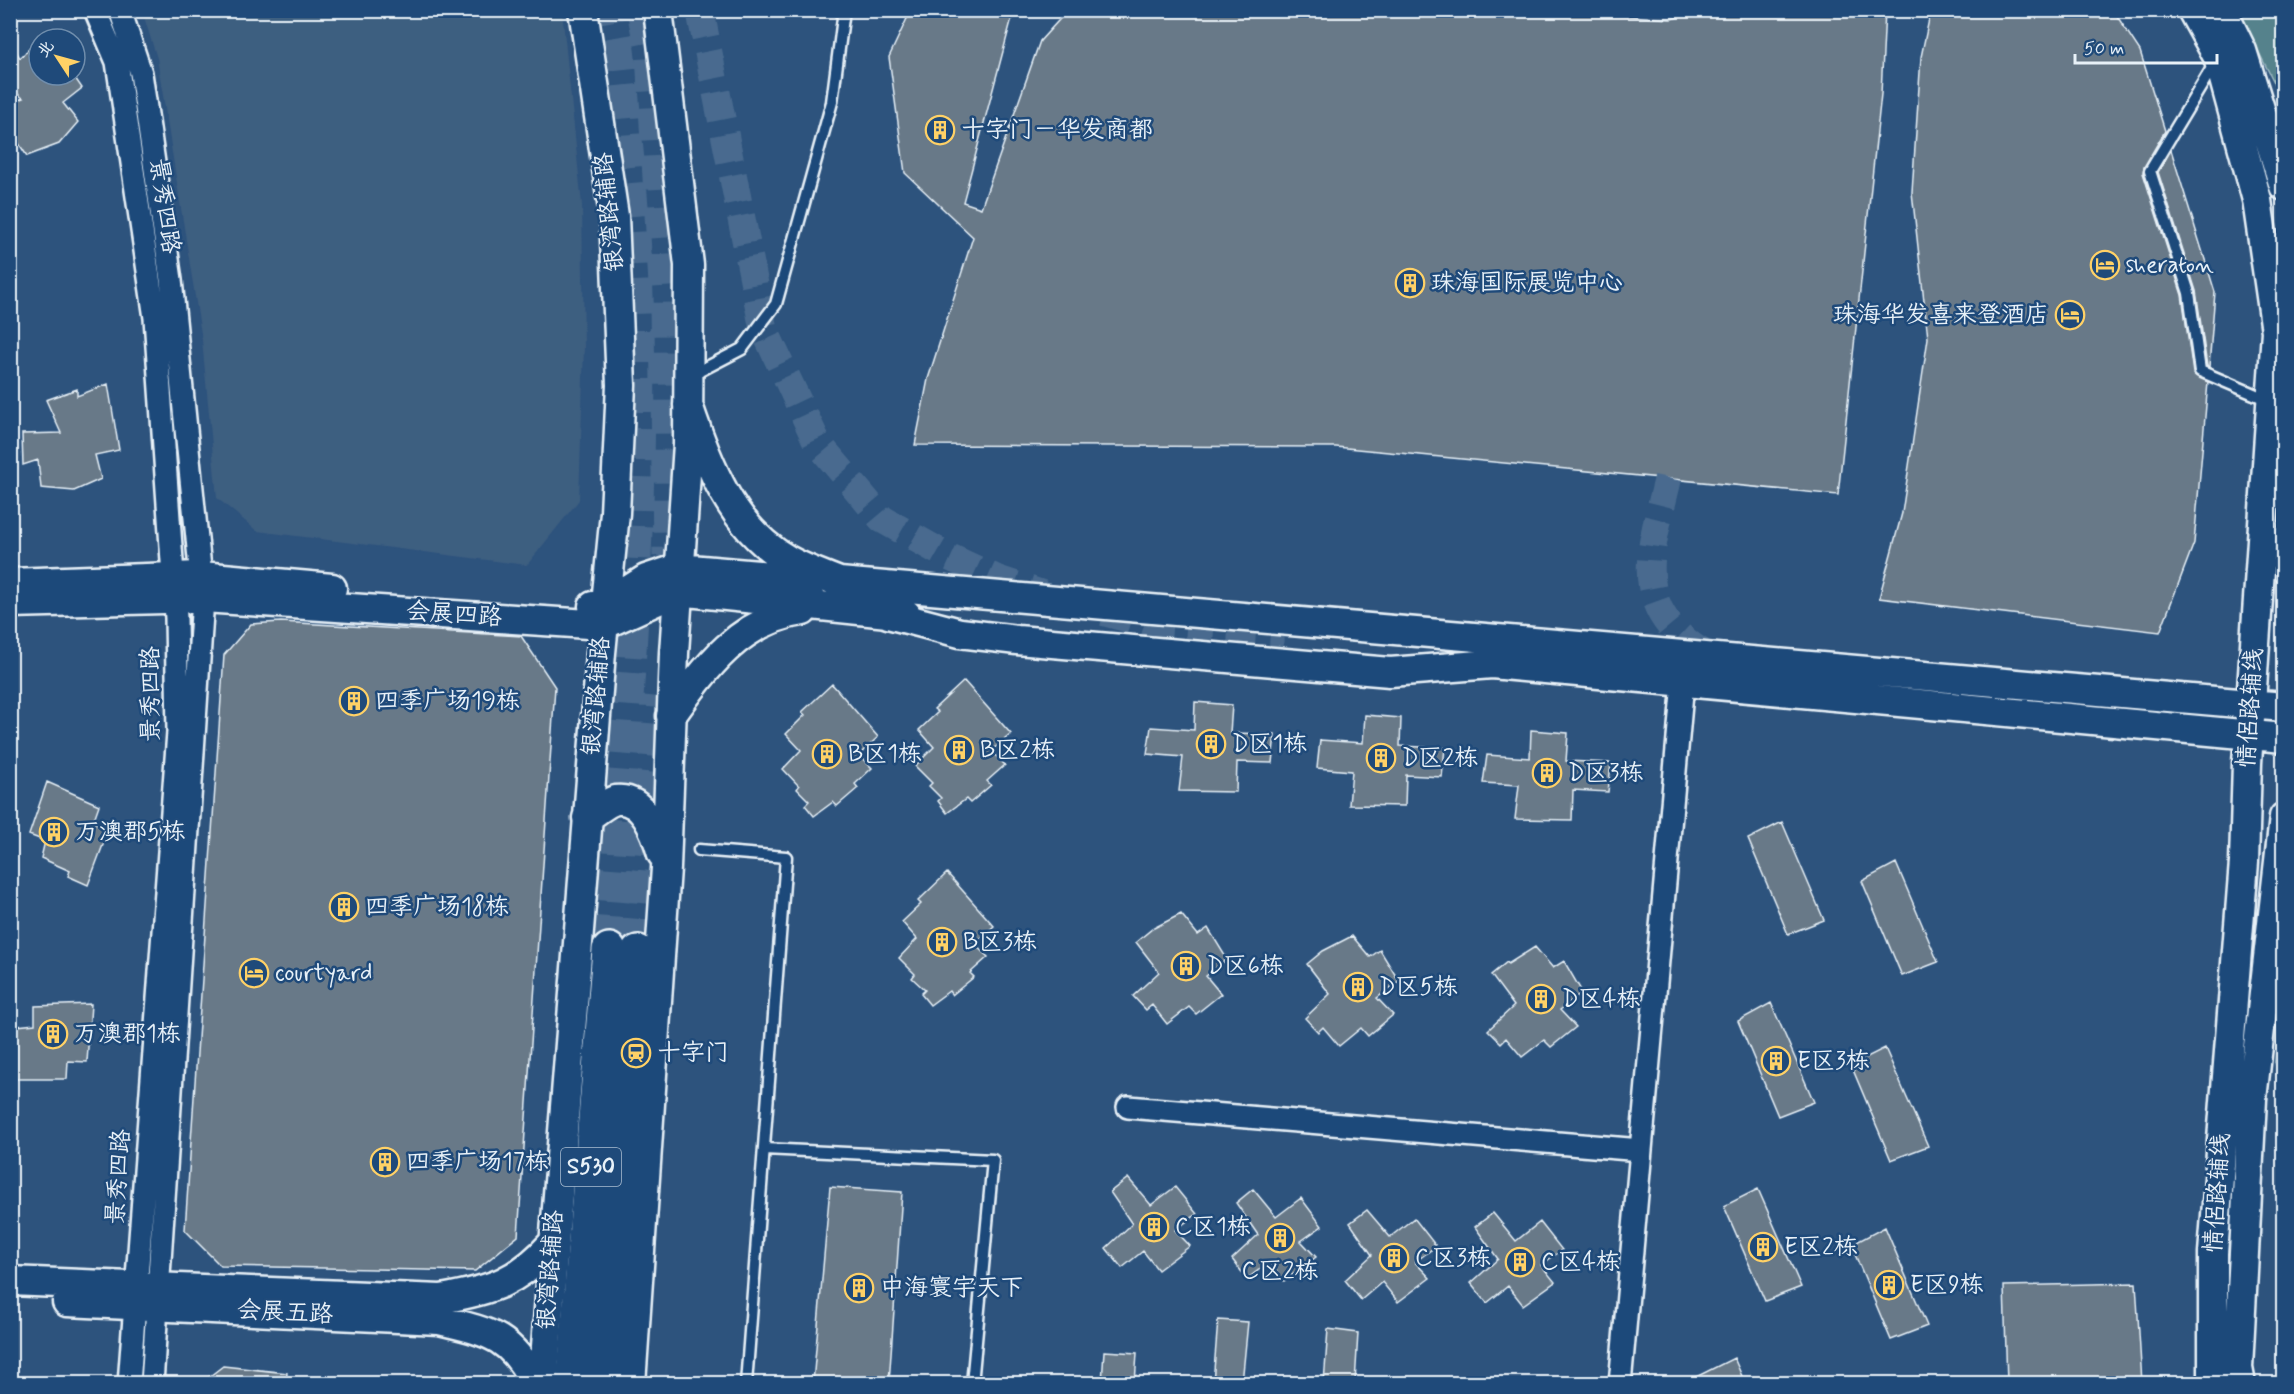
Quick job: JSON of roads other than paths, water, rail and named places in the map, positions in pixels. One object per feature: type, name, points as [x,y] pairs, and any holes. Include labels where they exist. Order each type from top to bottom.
[{"type":"highway","name":"S530","points":[[573,1383],[624,951],[604,1383]]},
{"type":"main road","name":"银湾路辅路","points":[[543,1383],[587,818],[615,513],[621,385],[614,216],[583,10]]},
{"type":"main road","points":[[631,1383],[666,868],[671,716],[688,405],[689,266],[658,10]]},
{"type":"main road","name":"情侣路辅线","points":[[2192,10],[2218,57],[2257,200],[2276,331],[2249,735],[2244,862],[2213,1253],[2213,1383]]},
{"type":"main road","points":[[2222,10],[2242,51],[2283,186]]},
{"type":"main road","points":[[688,405],[714,477],[744,520],[787,560],[839,582]]},
{"type":"main road","points":[[604,615],[646,579],[839,582],[2283,706]]},
{"type":"main road","points":[[679,579],[827,608],[998,624]]},
{"type":"main road","name":"会展四路","points":[[10,583],[173,588]]},
{"type":"main road","name":"会展四路","points":[[10,603],[202,587],[556,608],[604,615]]},
{"type":"main road","points":[[671,716],[699,677],[741,635],[756,624],[787,613],[827,608]]},
{"type":"main road","points":[[888,614],[988,638],[1378,671],[1492,664],[2283,738]]},
{"type":"main road","points":[[587,818],[614,800],[629,801],[645,815],[653,829],[666,868]]},
{"type":"main road","name":"情侣路辅线","points":[[2241,1383],[2238,1368],[2252,1099],[2283,817]]},
{"type":"main road","name":"会展五路","points":[[10,1299],[147,1295],[441,1299],[487,1291],[513,1279],[533,1265],[553,1243]]},
{"type":"main road","name":"会展五路","points":[[10,1281],[439,1320],[478,1329],[502,1340],[523,1359],[535,1383]]},
{"type":"street","name":"景秀四路","points":[[95,10],[117,62],[155,318],[173,588],[178,732],[147,1295],[152,1383]]},
{"type":"street","name":"景秀四路","points":[[120,10],[141,73],[171,280],[202,587],[147,1295],[129,1383]]},
{"type":"street","points":[[1620,1383],[1683,682]]},
{"type":"street","points":[[1128,1107],[1641,1150]]},
{"type":"lane","points":[[687,377],[742,349],[777,304],[832,102],[844,10]]},
{"type":"lane","points":[[2218,57],[2150,171],[2189,292],[2200,371],[2271,401]]},
{"type":"lane","points":[[699,850],[786,857],[746,1383]]},
{"type":"lane","points":[[764,1149],[993,1160],[972,1383]]},
{"type":"tunnel","points":[[609,950],[635,556],[639,358],[628,161],[620,66],[611,10]]},
{"type":"tunnel","points":[[643,10],[652,53],[666,302],[669,556]]},
{"type":"tunnel","points":[[700,10],[763,327],[817,442],[882,519],[947,556],[997,579],[1042,594]]},
{"type":"tunnel","points":[[1668,478],[1651,560],[1651,580],[1655,600],[1664,618],[1679,635],[1697,649],[1718,659]]},
{"type":"tunnel","points":[[1104,612],[1150,625],[1284,634]]},
{"type":"tunnel","points":[[638,952],[660,697]]},
{"type":"tunnel","points":[[2065,702],[2228,719]]},
{"type":"place","name":"十字门－华发商都","points":[[940,130]]},
{"type":"place","name":"sheraton","points":[[2105,265]]},
{"type":"place","name":"珠海国际展览中心","points":[[1410,283]]},
{"type":"place","name":"珠海华发喜来登酒店","points":[[2070,315]]},
{"type":"place","name":"四季广场19栋","points":[[354,701]]},
{"type":"place","name":"D区1栋","points":[[1211,744]]},
{"type":"place","name":"B区2栋","points":[[959,750]]},
{"type":"place","name":"B区1栋","points":[[827,754]]},
{"type":"place","name":"D区2栋","points":[[1381,758]]},
{"type":"place","name":"D区3栋","points":[[1547,773]]},
{"type":"place","name":"万澳郡5栋","points":[[54,832]]},
{"type":"place","name":"四季广场18栋","points":[[344,907]]},
{"type":"place","name":"B区3栋","points":[[942,942]]},
{"type":"place","name":"D区6栋","points":[[1186,966]]},
{"type":"place","name":"courtyard","points":[[254,973]]},
{"type":"place","name":"D区5栋","points":[[1358,987]]},
{"type":"place","name":"D区4栋","points":[[1541,999]]},
{"type":"place","name":"万澳郡1栋","points":[[53,1034]]},
{"type":"place","name":"十字门","points":[[636,1053]]},
{"type":"place","name":"E区3栋","points":[[1776,1061]]},
{"type":"place","name":"四季广场17栋","points":[[385,1162]]},
{"type":"place","name":"C区1栋","points":[[1154,1227]]},
{"type":"place","name":"C区2栋","points":[[1280,1238]]},
{"type":"place","name":"E区2栋","points":[[1763,1247]]},
{"type":"place","name":"C区3栋","points":[[1394,1258]]},
{"type":"place","name":"C区4栋","points":[[1520,1262]]},
{"type":"place","name":"E区9栋","points":[[1889,1285]]},
{"type":"place","name":"中海寰宇天下","points":[[859,1288]]}]
